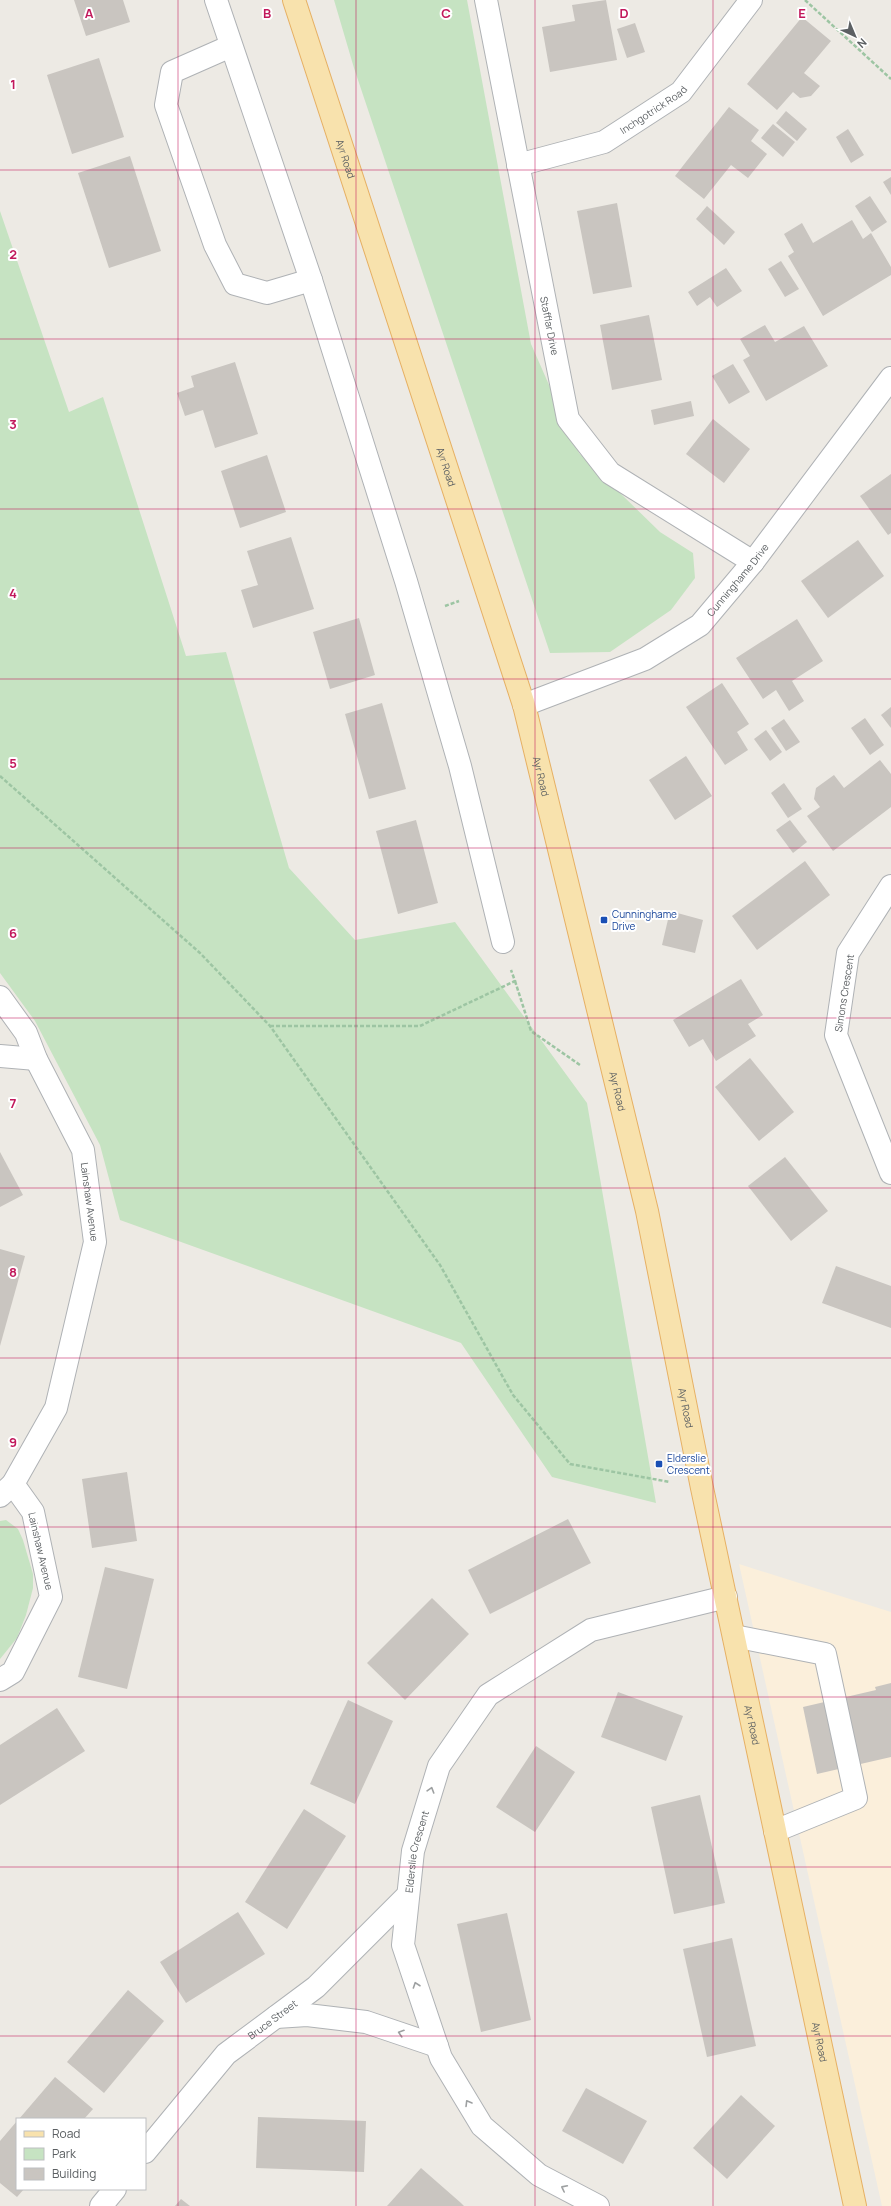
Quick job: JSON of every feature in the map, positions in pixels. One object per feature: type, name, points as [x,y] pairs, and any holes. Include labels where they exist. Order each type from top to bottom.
[{"type":"main road","name":"Ayr Road","points":[[294,0],[524,705],[647,1212],[702,1488],[855,2206]]},
{"type":"street","points":[[216,0],[311,280],[416,616],[460,766],[503,942]]},
{"type":"street","name":"Stafflar Drive","points":[[486,0],[568,419],[610,473],[753,562]]},
{"type":"street","name":"Inchgotrick Road","points":[[518,165],[604,142],[681,92],[751,0]]},
{"type":"street","points":[[232,46],[172,72],[166,105],[215,245],[235,284],[267,293],[311,280]]},
{"type":"street","name":"Cunninghame Drive","points":[[524,705],[645,659],[700,624],[753,562],[891,378]]},
{"type":"street","name":"Simons Crescent","points":[[891,886],[848,953],[836,1036],[891,1173]]},
{"type":"street","name":"Lainshaw Avenue","points":[[0,997],[26,1033],[36,1059],[83,1150],[94,1242],[56,1408],[6,1490],[33,1512],[51,1597],[13,1672],[0,1680]]},
{"type":"street","points":[[0,1056],[36,1059]]},
{"type":"street","name":"Elderslie Crescent","points":[[598,2206],[539,2175],[482,2126],[441,2058],[403,1945],[413,1851],[439,1766],[488,1695],[591,1630],[726,1597]]},
{"type":"street","points":[[734,1636],[825,1654],[856,1798],[775,1831]]},
{"type":"street","name":"Bruce Street","points":[[146,2151],[226,2054],[316,1987],[408,1895]]},
{"type":"street","points":[[276,2017],[307,2015],[366,2022],[437,2046]]},
{"type":"street","points":[[100,2206],[114,2190]]},
{"type":"path","points":[[805,0],[891,79]]},
{"type":"path","points":[[416,616],[487,591]]},
{"type":"path","points":[[0,776],[200,953],[270,1026],[440,1265],[513,1395],[570,1464],[702,1488]]},
{"type":"path","points":[[503,942],[531,1031],[617,1090]]},
{"type":"path","points":[[270,1026],[420,1026],[515,981]]},
{"type":"shaded area","points":[[739,1564],[891,1612],[891,2206],[882,2206]]},
{"type":"green space","points":[[334,0],[467,0],[531,344],[579,453],[660,532],[693,553],[695,578],[671,610],[610,652],[550,653],[354,68]]},
{"type":"green space","points":[[0,211],[69,412],[103,397],[186,656],[226,652],[289,868],[355,940],[455,922],[587,1103],[656,1503],[552,1477],[461,1343],[120,1220],[100,1145],[35,1021],[0,973]]},
{"type":"green space","points":[[6,1520],[18,1529],[23,1540],[33,1574],[33,1588],[26,1615],[17,1638],[0,1659],[0,1521]]},
{"type":"building","points":[[74,0],[123,0],[130,22],[86,36]]},
{"type":"building","points":[[606,0],[617,60],[550,72],[542,27],[575,21],[572,5]]},
{"type":"building","points":[[802,17],[831,41],[804,73],[820,86],[811,96],[800,98],[793,92],[777,110],[747,84]]},
{"type":"building","points":[[635,23],[645,52],[627,58],[617,29]]},
{"type":"building","points":[[99,58],[124,137],[72,154],[47,75]]},
{"type":"building","points":[[729,107],[759,130],[751,141],[767,154],[748,178],[731,165],[704,199],[675,176]]},
{"type":"building","points":[[786,111],[807,129],[797,141],[776,123]]},
{"type":"building","points":[[773,124],[795,142],[783,157],[761,138]]},
{"type":"building","points":[[848,129],[864,155],[851,163],[836,137]]},
{"type":"building","points":[[130,156],[161,251],[109,268],[78,173]]},
{"type":"building","points":[[891,177],[891,195],[883,182]]},
{"type":"building","points":[[870,196],[887,222],[872,232],[855,206]]},
{"type":"building","points":[[617,203],[632,287],[593,294],[577,211]]},
{"type":"building","points":[[707,206],[735,232],[724,245],[696,219]]},
{"type":"building","points":[[852,220],[863,239],[871,233],[891,267],[891,275],[823,316],[788,256],[794,252],[784,234],[802,223],[813,243]]},
{"type":"building","points":[[781,261],[799,289],[785,297],[768,269]]},
{"type":"building","points":[[726,268],[742,291],[717,307],[710,297],[697,306],[688,292]]},
{"type":"building","points":[[649,315],[662,380],[612,390],[600,325]]},
{"type":"building","points":[[765,325],[775,342],[804,326],[828,366],[766,401],[743,360],[750,356],[740,339]]},
{"type":"building","points":[[235,362],[258,434],[215,448],[203,410],[185,416],[177,393],[194,387],[191,376]]},
{"type":"building","points":[[733,364],[750,392],[729,404],[712,376]]},
{"type":"building","points":[[691,401],[694,416],[654,425],[651,410]]},
{"type":"building","points":[[713,419],[750,449],[724,483],[686,454]]},
{"type":"building","points":[[267,455],[286,512],[240,528],[221,471]]},
{"type":"building","points":[[891,474],[891,533],[888,535],[860,496]]},
{"type":"building","points":[[291,537],[314,609],[253,628],[241,590],[258,585],[247,551]]},
{"type":"building","points":[[858,540],[884,576],[828,618],[801,581]]},
{"type":"building","points":[[359,618],[375,675],[330,689],[313,632]]},
{"type":"building","points":[[797,619],[823,661],[792,681],[804,701],[789,711],[776,690],[763,699],[736,658]]},
{"type":"building","points":[[722,683],[749,724],[737,732],[748,750],[725,765],[686,707]]},
{"type":"building","points":[[382,703],[406,789],[369,799],[345,714]]},
{"type":"building","points":[[891,707],[891,728],[881,715]]},
{"type":"building","points":[[865,718],[884,745],[870,755],[851,728]]},
{"type":"building","points":[[784,719],[800,742],[786,751],[771,728]]},
{"type":"building","points":[[766,730],[782,752],[770,761],[754,739]]},
{"type":"building","points":[[686,756],[712,796],[675,820],[649,780]]},
{"type":"building","points":[[880,760],[891,774],[891,807],[833,851],[807,816],[820,807],[814,799],[816,788],[834,775],[844,788]]},
{"type":"building","points":[[784,783],[802,809],[788,818],[771,793]]},
{"type":"building","points":[[416,820],[438,903],[398,914],[376,831]]},
{"type":"building","points":[[790,820],[807,842],[793,853],[776,830]]},
{"type":"building","points":[[805,861],[830,895],[757,950],[732,916]]},
{"type":"building","points":[[670,911],[703,920],[695,953],[662,945]]},
{"type":"building","points":[[741,979],[763,1015],[748,1024],[756,1036],[716,1061],[703,1039],[689,1047],[673,1020]]},
{"type":"building","points":[[750,1058],[794,1112],[759,1141],[715,1087]]},
{"type":"building","points":[[0,1152],[23,1195],[0,1207]]},
{"type":"building","points":[[785,1157],[828,1211],[791,1241],[748,1186]]},
{"type":"building","points":[[0,1249],[25,1256],[0,1346]]},
{"type":"building","points":[[836,1266],[891,1286],[891,1328],[822,1303]]},
{"type":"building","points":[[127,1472],[137,1541],[92,1548],[82,1479]]},
{"type":"building","points":[[568,1519],[591,1563],[490,1614],[468,1570]]},
{"type":"building","points":[[105,1567],[154,1579],[127,1689],[78,1677]]},
{"type":"building","points":[[432,1598],[469,1634],[405,1700],[367,1663]]},
{"type":"building","points":[[891,1683],[891,1757],[817,1774],[803,1707],[876,1690],[875,1687]]},
{"type":"building","points":[[618,1692],[683,1716],[666,1761],[601,1737]]},
{"type":"building","points":[[348,1700],[393,1721],[355,1804],[310,1784]]},
{"type":"building","points":[[57,1708],[85,1751],[0,1805],[0,1745]]},
{"type":"building","points":[[536,1746],[575,1772],[535,1832],[496,1807]]},
{"type":"building","points":[[700,1795],[725,1903],[674,1914],[651,1807]]},
{"type":"building","points":[[304,1809],[346,1836],[287,1929],[245,1902]]},
{"type":"building","points":[[238,1912],[265,1954],[186,2003],[160,1962]]},
{"type":"building","points":[[507,1913],[531,2020],[481,2032],[457,1924]]},
{"type":"building","points":[[732,1938],[756,2046],[707,2057],[683,1949]]},
{"type":"building","points":[[128,1990],[164,2021],[104,2093],[67,2062]]},
{"type":"building","points":[[55,2077],[93,2109],[85,2118],[20,2118]]},
{"type":"building","points":[[586,2088],[647,2121],[623,2164],[562,2131]]},
{"type":"building","points":[[741,2095],[775,2126],[727,2179],[693,2148]]},
{"type":"building","points":[[258,2117],[366,2121],[364,2172],[256,2168]]},
{"type":"building","points":[[16,2122],[16,2190],[23,2190],[17,2197],[0,2183],[0,2141]]},
{"type":"building","points":[[421,2168],[461,2203],[464,2206],[387,2206]]},
{"type":"building","points":[[181,2199],[190,2206],[175,2206]]},
{"type":"place","name":"Cunninghame Drive","points":[[604,920]]},
{"type":"place","name":"Elderslie Crescent","points":[[659,1464]]}]
